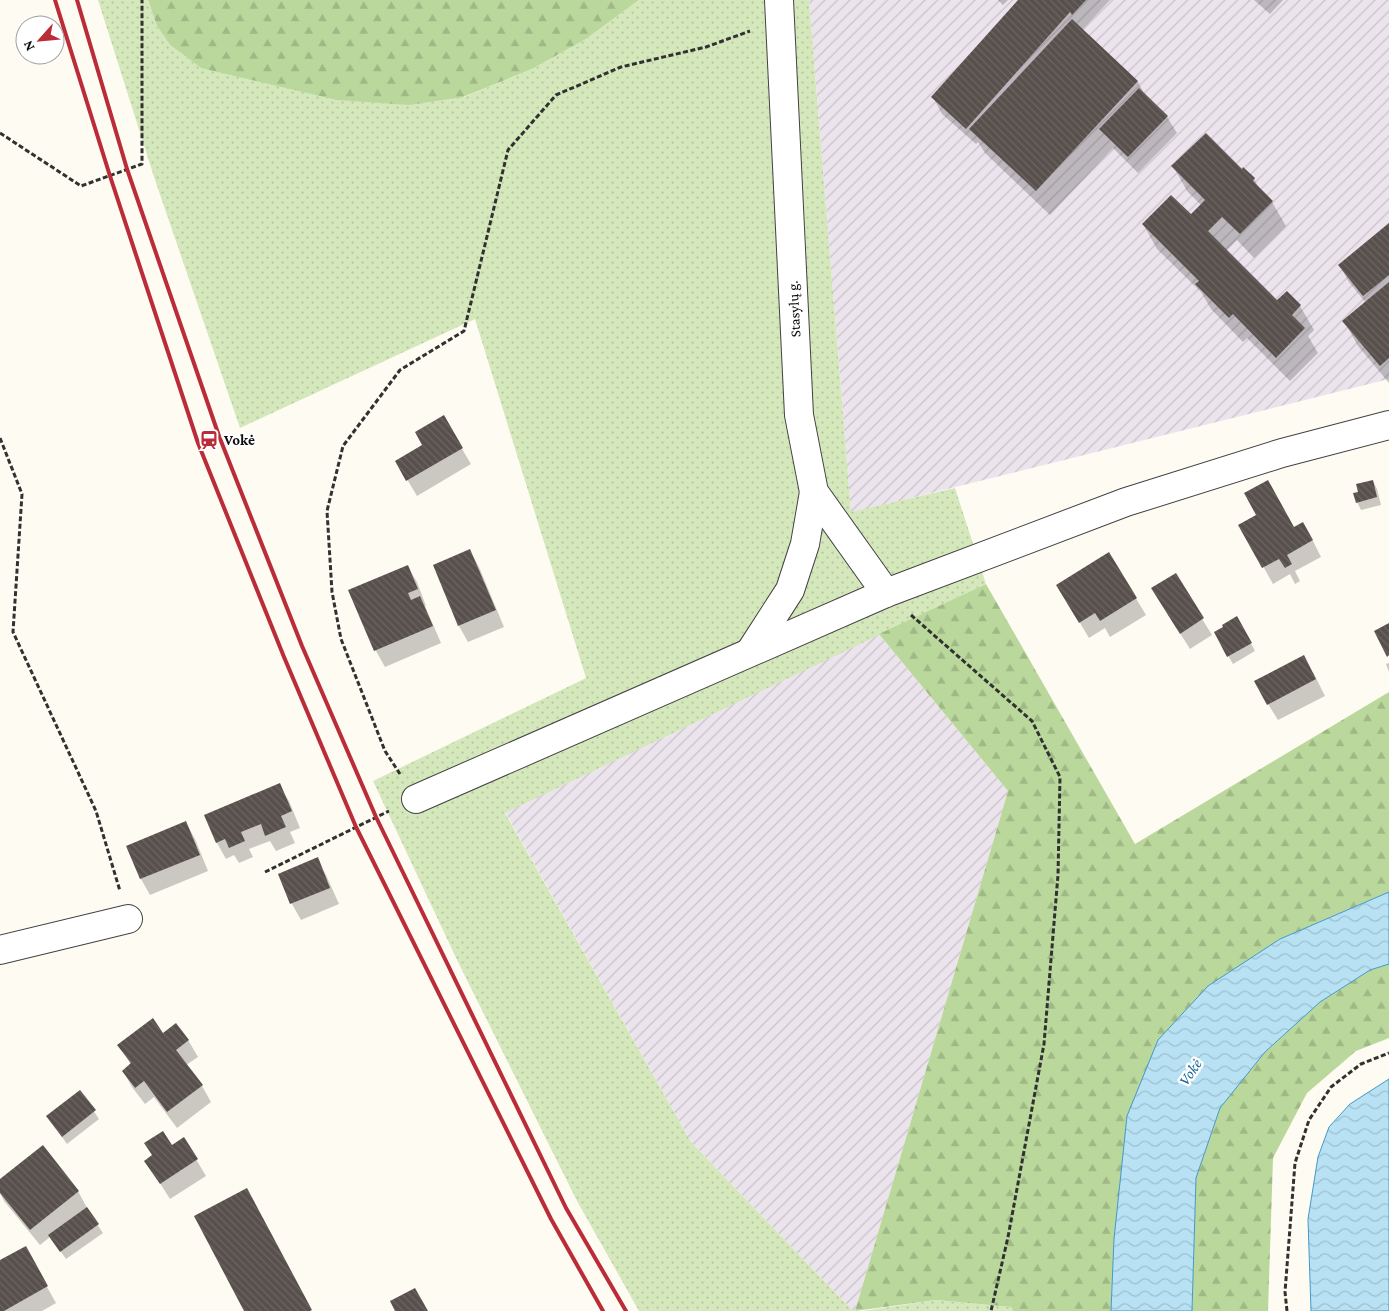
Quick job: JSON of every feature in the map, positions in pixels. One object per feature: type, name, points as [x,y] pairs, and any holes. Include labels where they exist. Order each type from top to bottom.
[{"type":"street","name":"Stasylų g.","points":[[779,11],[799,415],[814,492],[886,593]]},
{"type":"street","points":[[416,799],[886,593],[1126,502],[1282,452],[1389,425]]},
{"type":"street","points":[[750,652],[790,590],[805,544],[814,492]]},
{"type":"street","points":[[0,950],[128,919]]},
{"type":"path","points":[[0,133],[81,186],[142,164],[142,0]]},
{"type":"path","points":[[265,872],[416,799],[386,751],[341,639],[332,592],[327,511],[343,446],[400,370],[464,331],[508,150],[556,95],[621,67],[706,47],[779,11]]},
{"type":"path","points":[[0,438],[22,494],[13,632],[96,812],[128,919]]},
{"type":"path","points":[[886,593],[1032,721],[1060,777],[1058,875],[1044,1044],[1008,1237],[992,1311]]},
{"type":"path","points":[[1287,1311],[1285,1292],[1295,1163],[1309,1120],[1331,1087],[1361,1064],[1389,1053]]},
{"type":"shaded area","points":[[809,0],[1389,0],[1389,379],[851,513]]},
{"type":"shaded area","points":[[879,634],[1008,791],[855,1311],[853,1311],[691,1142],[505,812]]},
{"type":"green space","points":[[98,0],[148,0],[157,26],[170,45],[201,68],[464,97],[532,69],[586,39],[639,0],[809,0],[851,512],[955,488],[986,584],[505,813],[691,1142],[853,1311],[639,1311],[577,1201],[458,962],[373,781],[586,678],[475,319],[240,428],[155,180]]},
{"type":"green space","points":[[148,0],[639,0],[586,39],[532,69],[463,97],[409,105],[337,100],[201,68],[170,45],[157,26]]},
{"type":"green space","points":[[986,584],[1135,844],[1389,692],[1389,892],[1280,939],[1114,1239],[1111,1311],[1013,1311],[1011,1307],[936,1300],[855,1311],[1008,791],[879,634]]},
{"type":"green space","points":[[1389,964],[1389,1038],[1356,1051],[1307,1093],[1273,1158],[1268,1311],[1192,1311],[1196,1178],[1220,1108],[1265,1052],[1320,1002],[1370,970]]},
{"type":"green space","points":[[936,1300],[1011,1307],[1013,1311],[862,1311]]},
{"type":"water","points":[[1389,892],[1389,964],[1370,970],[1320,1002],[1265,1052],[1220,1108],[1196,1178],[1192,1311],[1111,1311],[1114,1239],[1127,1116],[1158,1040],[1208,986],[1280,939]]},
{"type":"water","points":[[1389,1079],[1389,1311],[1311,1311],[1308,1219],[1318,1157],[1329,1127],[1350,1104]]},
{"type":"building","points":[[1018,0],[1086,0],[1072,15],[1070,12],[966,129],[931,97]]},
{"type":"building","points":[[1072,19],[1138,81],[1036,191],[969,129]]},
{"type":"building","points":[[1139,88],[1168,116],[1128,157],[1099,129]]},
{"type":"building","points":[[1206,133],[1242,169],[1243,167],[1255,178],[1253,181],[1273,201],[1240,234],[1222,217],[1208,231],[1277,300],[1287,291],[1301,305],[1292,315],[1305,328],[1276,358],[1233,314],[1229,318],[1195,284],[1199,281],[1142,224],[1171,195],[1191,214],[1205,200],[1171,166]]},
{"type":"building","points":[[1389,223],[1389,275],[1363,296],[1338,265]]},
{"type":"building","points":[[1389,282],[1389,358],[1380,366],[1342,321]]},
{"type":"building","points":[[444,415],[463,448],[406,481],[395,461],[422,445],[415,432]]},
{"type":"building","points":[[1268,480],[1294,527],[1303,522],[1313,540],[1287,555],[1292,564],[1285,568],[1279,559],[1262,568],[1238,525],[1256,515],[1244,493]]},
{"type":"building","points":[[1373,480],[1377,497],[1356,503],[1353,493],[1358,492],[1356,484]]},
{"type":"building","points":[[470,549],[496,610],[458,626],[433,565]]},
{"type":"building","points":[[1109,552],[1137,598],[1100,621],[1095,613],[1079,623],[1056,585]]},
{"type":"building","points":[[408,565],[418,589],[408,593],[411,600],[420,596],[433,626],[374,651],[348,590]]},
{"type":"building","points":[[1176,573],[1204,618],[1180,634],[1151,588]]},
{"type":"building","points":[[1237,616],[1252,643],[1227,657],[1214,632]]},
{"type":"building","points":[[1389,623],[1389,655],[1387,657],[1374,631]]},
{"type":"building","points":[[1304,655],[1316,679],[1267,705],[1254,681]]},
{"type":"building","points":[[280,783],[292,811],[281,816],[286,827],[265,836],[261,824],[241,832],[245,841],[229,848],[225,839],[216,843],[204,815]]},
{"type":"building","points":[[186,821],[200,855],[140,879],[126,846]]},
{"type":"building","points":[[318,857],[330,888],[290,904],[278,874]]},
{"type":"building","points":[[153,1018],[163,1033],[176,1023],[189,1040],[176,1050],[203,1085],[167,1112],[144,1081],[135,1088],[122,1071],[131,1063],[117,1045]]},
{"type":"building","points":[[80,1090],[96,1110],[62,1137],[46,1116]]},
{"type":"building","points":[[163,1131],[172,1145],[184,1137],[198,1159],[160,1184],[144,1161],[152,1155],[144,1143]]},
{"type":"building","points":[[43,1145],[79,1191],[30,1230],[0,1193],[0,1179]]},
{"type":"building","points":[[247,1188],[312,1310],[244,1311],[194,1216]]},
{"type":"building","points":[[87,1207],[99,1224],[60,1252],[48,1235]]},
{"type":"building","points":[[26,1246],[48,1286],[4,1311],[0,1311],[0,1260]]},
{"type":"building","points":[[415,1288],[428,1311],[395,1311],[390,1301]]},
{"type":"railway","points":[[55,0],[110,176],[198,443],[284,657],[356,827],[551,1219],[603,1311]]},
{"type":"railway","points":[[77,0],[127,169],[219,436],[302,646],[376,817],[566,1208],[626,1311]]},
{"type":"place","name":"Vokė","points":[[209,440]]}]
